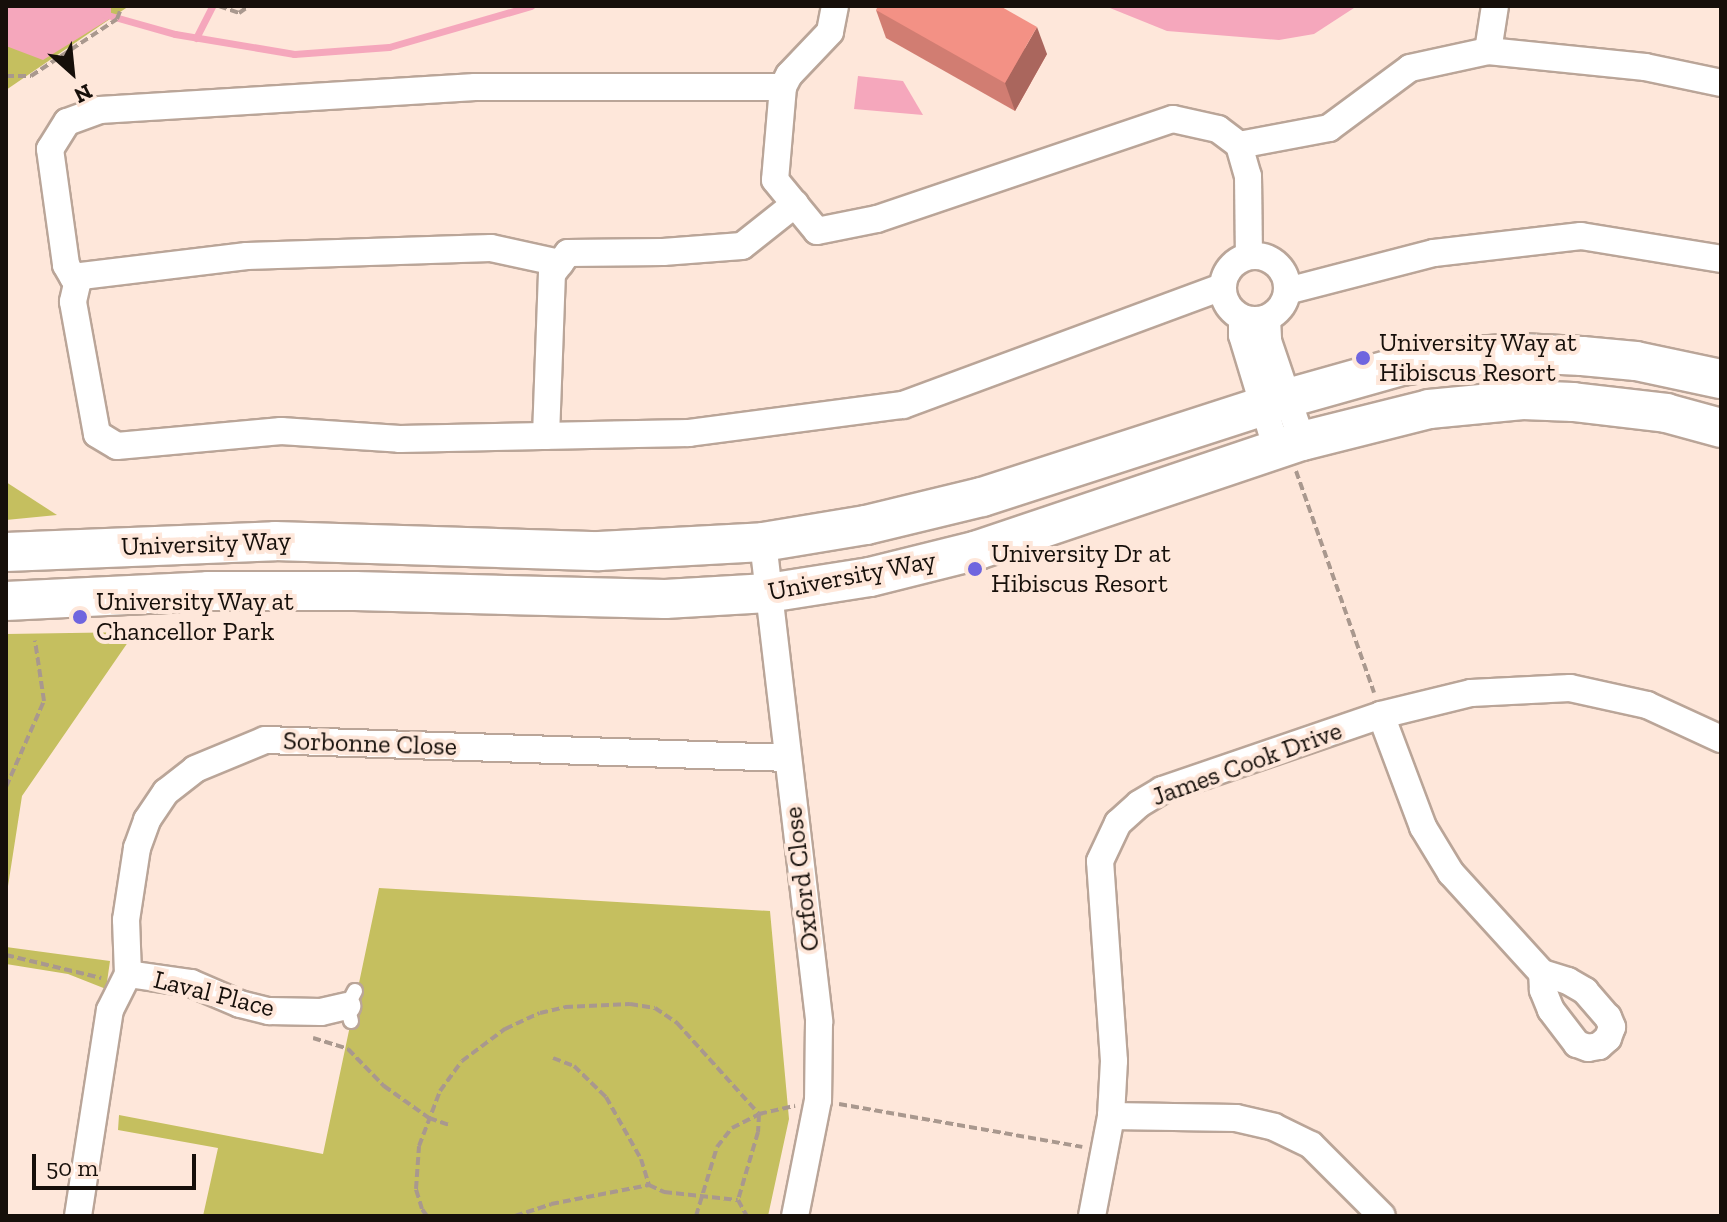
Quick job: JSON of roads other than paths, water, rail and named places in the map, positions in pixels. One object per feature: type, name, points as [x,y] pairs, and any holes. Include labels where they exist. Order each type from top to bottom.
[{"type":"main road","name":"University Way","points":[[6,552],[260,541],[599,551],[763,542],[866,525],[982,497],[1275,402],[1402,366],[1459,357],[1520,353],[1636,361],[1721,379]]},
{"type":"main road","name":"University Way","points":[[6,601],[208,591],[355,591],[665,599],[768,593],[870,577],[978,550],[1289,446],[1429,409],[1523,400],[1622,407],[1721,428]]},
{"type":"street","points":[[835,6],[830,32],[789,75],[783,87],[775,180],[817,231],[877,219],[1173,119],[1218,129],[1239,145],[1248,176],[1249,256]]},
{"type":"street","points":[[1488,51],[1495,6]]},
{"type":"street","points":[[1239,145],[1329,128],[1410,68],[1488,51],[1645,67],[1721,83]]},
{"type":"street","points":[[783,87],[521,85],[100,110],[67,122],[50,149],[66,265],[77,284],[73,302],[97,434],[117,446],[281,431],[400,439],[689,433],[903,405],[1222,287]]},
{"type":"street","points":[[546,436],[552,274],[568,253],[663,252],[742,246],[795,204]]},
{"type":"street","points":[[1287,291],[1434,253],[1581,236],[1721,259]]},
{"type":"street","points":[[73,277],[247,256],[491,248],[560,263]]},
{"type":"street","points":[[1254,318],[1225,301],[1222,287],[1231,267],[1249,256],[1260,256],[1279,266],[1287,291],[1284,304],[1254,318],[1242,335],[1275,402],[1289,446]]},
{"type":"street","name":"Oxford Close","points":[[763,542],[819,1022],[818,1100],[795,1216]]},
{"type":"street","name":"James Cook Drive","points":[[1092,1216],[1111,1116],[1112,1012],[1099,884],[1103,852],[1118,823],[1139,804],[1162,790],[1381,715],[1471,693],[1570,688],[1647,705],[1721,739]]},
{"type":"street","points":[[1381,715],[1435,849],[1451,873],[1542,973]]},
{"type":"street","name":"Sorbonne Close","points":[[78,1216],[110,1010],[128,974],[126,920],[130,876],[147,820],[166,792],[195,769],[265,740],[788,758]]},
{"type":"street","name":"Laval Place","points":[[128,974],[191,983],[240,1004],[269,1011],[321,1012],[351,1006]]},
{"type":"street","points":[[1111,1116],[1236,1118],[1274,1127],[1311,1145],[1382,1216]]},
{"type":"waterway","points":[[196,38],[212,6]]},
{"type":"waterway","points":[[104,14],[175,34],[294,54],[389,47],[531,6]]},
{"type":"place","name":"University Way at Hibiscus Resort","points":[[1363,358]]},
{"type":"place","name":"University Dr at Hibiscus Resort","points":[[975,569]]},
{"type":"place","name":"University Way at Chancellor Park","points":[[80,617]]}]
